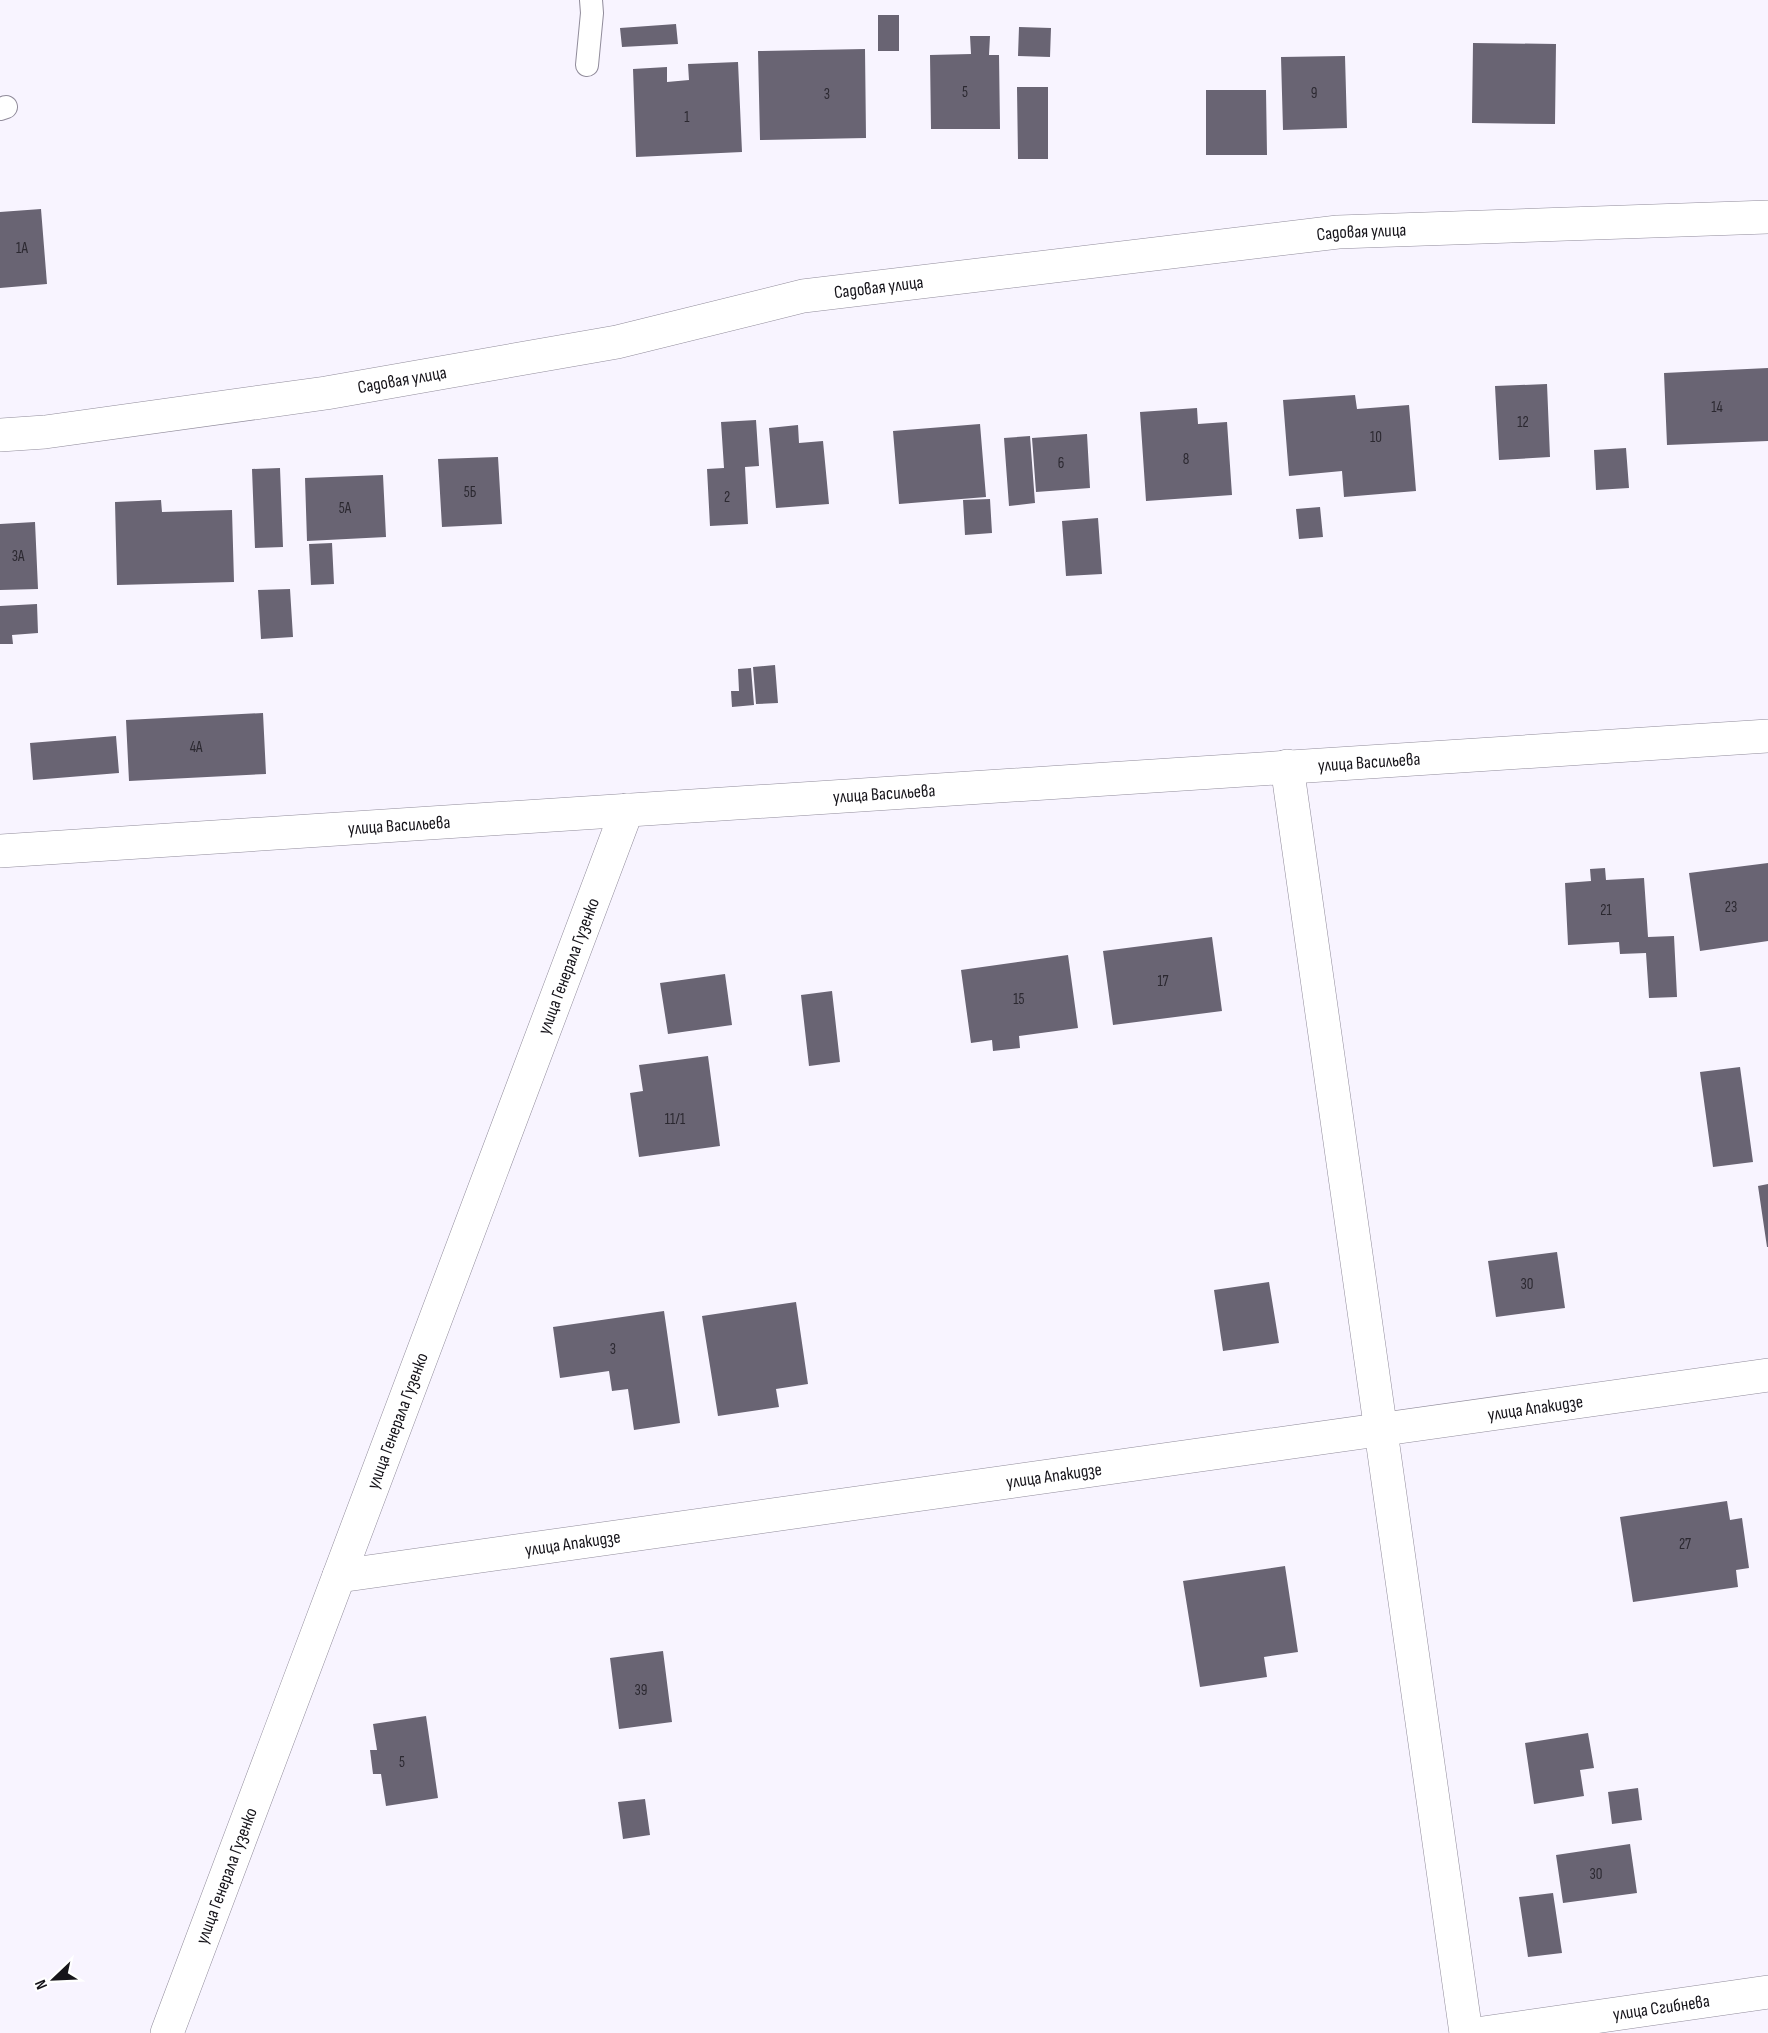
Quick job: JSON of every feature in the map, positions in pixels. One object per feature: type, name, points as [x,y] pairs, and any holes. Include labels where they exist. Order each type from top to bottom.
[{"type":"street","name":"Садовая улица","points":[[0,435],[45,432],[338,392],[617,342],[803,296],[1338,232],[1768,217]]},
{"type":"street","name":"улица Васильева","points":[[0,851],[1768,736]]},
{"type":"street","points":[[1287,766],[1466,2033]]},
{"type":"street","name":"улица Генерала Гузенко","points":[[167,2033],[627,810]]},
{"type":"street","name":"улица Апакидзе","points":[[339,1576],[1768,1375]]},
{"type":"street","name":"улица Сгибнева","points":[[1483,2033],[1768,1992]]},
{"type":"lane","points":[[588,65],[591,0]]},
{"type":"building","points":[[878,15],[899,15],[899,51],[878,51]]},
{"type":"building","points":[[676,24],[678,44],[622,47],[620,28]]},
{"type":"building","points":[[1019,27],[1051,28],[1050,57],[1018,56]]},
{"type":"building","points":[[970,36],[990,36],[989,55],[999,55],[1000,129],[931,129],[930,55],[971,54]]},
{"type":"building","points":[[1473,43],[1556,44],[1555,124],[1472,123]]},
{"type":"building","points":[[865,49],[866,138],[760,140],[758,51]]},
{"type":"building","points":[[1345,56],[1347,128],[1283,130],[1281,57]]},
{"type":"building","points":[[738,62],[742,152],[636,157],[633,69],[667,67],[667,82],[689,80],[688,64]]},
{"type":"building","points":[[1017,87],[1048,87],[1048,159],[1018,159]]},
{"type":"building","points":[[1206,90],[1266,90],[1267,155],[1206,155]]},
{"type":"building","points":[[41,209],[47,284],[0,288],[0,212]]},
{"type":"building","points":[[1768,368],[1768,441],[1667,445],[1664,373]]},
{"type":"building","points":[[1547,384],[1550,457],[1499,460],[1495,386]]},
{"type":"building","points":[[1355,395],[1357,409],[1409,405],[1416,491],[1344,497],[1342,471],[1289,476],[1283,400]]},
{"type":"building","points":[[1197,408],[1198,424],[1227,422],[1232,495],[1146,501],[1140,412]]},
{"type":"building","points":[[756,420],[759,466],[745,467],[748,524],[710,526],[707,469],[724,468],[721,422]]},
{"type":"building","points":[[980,424],[986,497],[899,504],[893,431]]},
{"type":"building","points":[[798,425],[799,443],[823,441],[829,504],[776,508],[769,428]]},
{"type":"building","points":[[1087,434],[1090,488],[1036,492],[1032,438]]},
{"type":"building","points":[[1030,436],[1035,503],[1009,506],[1004,438]]},
{"type":"building","points":[[1626,448],[1629,488],[1596,490],[1594,450]]},
{"type":"building","points":[[498,457],[502,524],[442,527],[438,459]]},
{"type":"building","points":[[280,468],[283,547],[255,548],[252,469]]},
{"type":"building","points":[[383,475],[386,537],[307,541],[305,478]]},
{"type":"building","points":[[990,499],[992,533],[965,535],[963,500]]},
{"type":"building","points":[[161,500],[162,512],[232,510],[234,582],[117,585],[115,502]]},
{"type":"building","points":[[1320,507],[1323,537],[1299,539],[1296,509]]},
{"type":"building","points":[[1098,518],[1102,574],[1066,576],[1062,521]]},
{"type":"building","points":[[35,522],[38,589],[0,590],[0,524]]},
{"type":"building","points":[[332,543],[334,584],[311,585],[309,544]]},
{"type":"building","points":[[290,589],[293,637],[261,639],[258,590]]},
{"type":"building","points":[[37,604],[38,633],[12,635],[13,644],[0,644],[0,606]]},
{"type":"building","points":[[775,665],[778,703],[756,704],[753,667]]},
{"type":"building","points":[[751,668],[754,705],[732,707],[731,691],[739,691],[738,669]]},
{"type":"building","points":[[263,713],[266,774],[129,781],[126,720]]},
{"type":"building","points":[[116,736],[119,773],[33,780],[30,743]]},
{"type":"building","points":[[1768,863],[1768,941],[1700,951],[1689,873]]},
{"type":"building","points":[[1605,868],[1606,880],[1644,878],[1648,937],[1674,936],[1677,997],[1649,998],[1646,953],[1620,954],[1619,942],[1568,945],[1565,883],[1591,881],[1590,869]]},
{"type":"building","points":[[1212,937],[1222,1011],[1113,1025],[1103,951]]},
{"type":"building","points":[[1068,955],[1078,1028],[1019,1036],[1020,1048],[993,1051],[992,1040],[971,1043],[961,970]]},
{"type":"building","points":[[725,974],[732,1025],[668,1034],[660,983]]},
{"type":"building","points":[[832,991],[840,1062],[809,1066],[801,995]]},
{"type":"building","points":[[708,1056],[720,1146],[639,1157],[630,1093],[643,1091],[639,1065]]},
{"type":"building","points":[[1740,1067],[1753,1162],[1713,1167],[1700,1072]]},
{"type":"building","points":[[1768,1184],[1768,1247],[1767,1247],[1758,1186]]},
{"type":"building","points":[[1557,1252],[1565,1308],[1496,1317],[1488,1261]]},
{"type":"building","points":[[1269,1282],[1279,1343],[1223,1351],[1214,1290]]},
{"type":"building","points":[[796,1302],[808,1384],[776,1389],[779,1407],[718,1416],[702,1316]]},
{"type":"building","points":[[664,1311],[680,1423],[634,1430],[628,1389],[612,1391],[609,1371],[560,1378],[553,1327]]},
{"type":"building","points":[[1727,1501],[1730,1520],[1742,1518],[1749,1568],[1736,1570],[1738,1587],[1633,1602],[1620,1517]]},
{"type":"building","points":[[1285,1566],[1298,1652],[1264,1657],[1267,1677],[1200,1687],[1183,1581]]},
{"type":"building","points":[[663,1651],[672,1722],[619,1729],[610,1658]]},
{"type":"building","points":[[426,1716],[438,1798],[386,1806],[381,1774],[373,1774],[370,1750],[377,1750],[373,1724]]},
{"type":"building","points":[[1588,1733],[1594,1768],[1580,1770],[1584,1796],[1534,1804],[1525,1743]]},
{"type":"building","points":[[1638,1788],[1642,1820],[1612,1824],[1608,1792]]},
{"type":"building","points":[[645,1799],[650,1835],[623,1839],[618,1802]]},
{"type":"building","points":[[1630,1844],[1637,1893],[1563,1903],[1556,1855]]},
{"type":"building","points":[[1553,1893],[1562,1953],[1528,1957],[1519,1897]]}]
